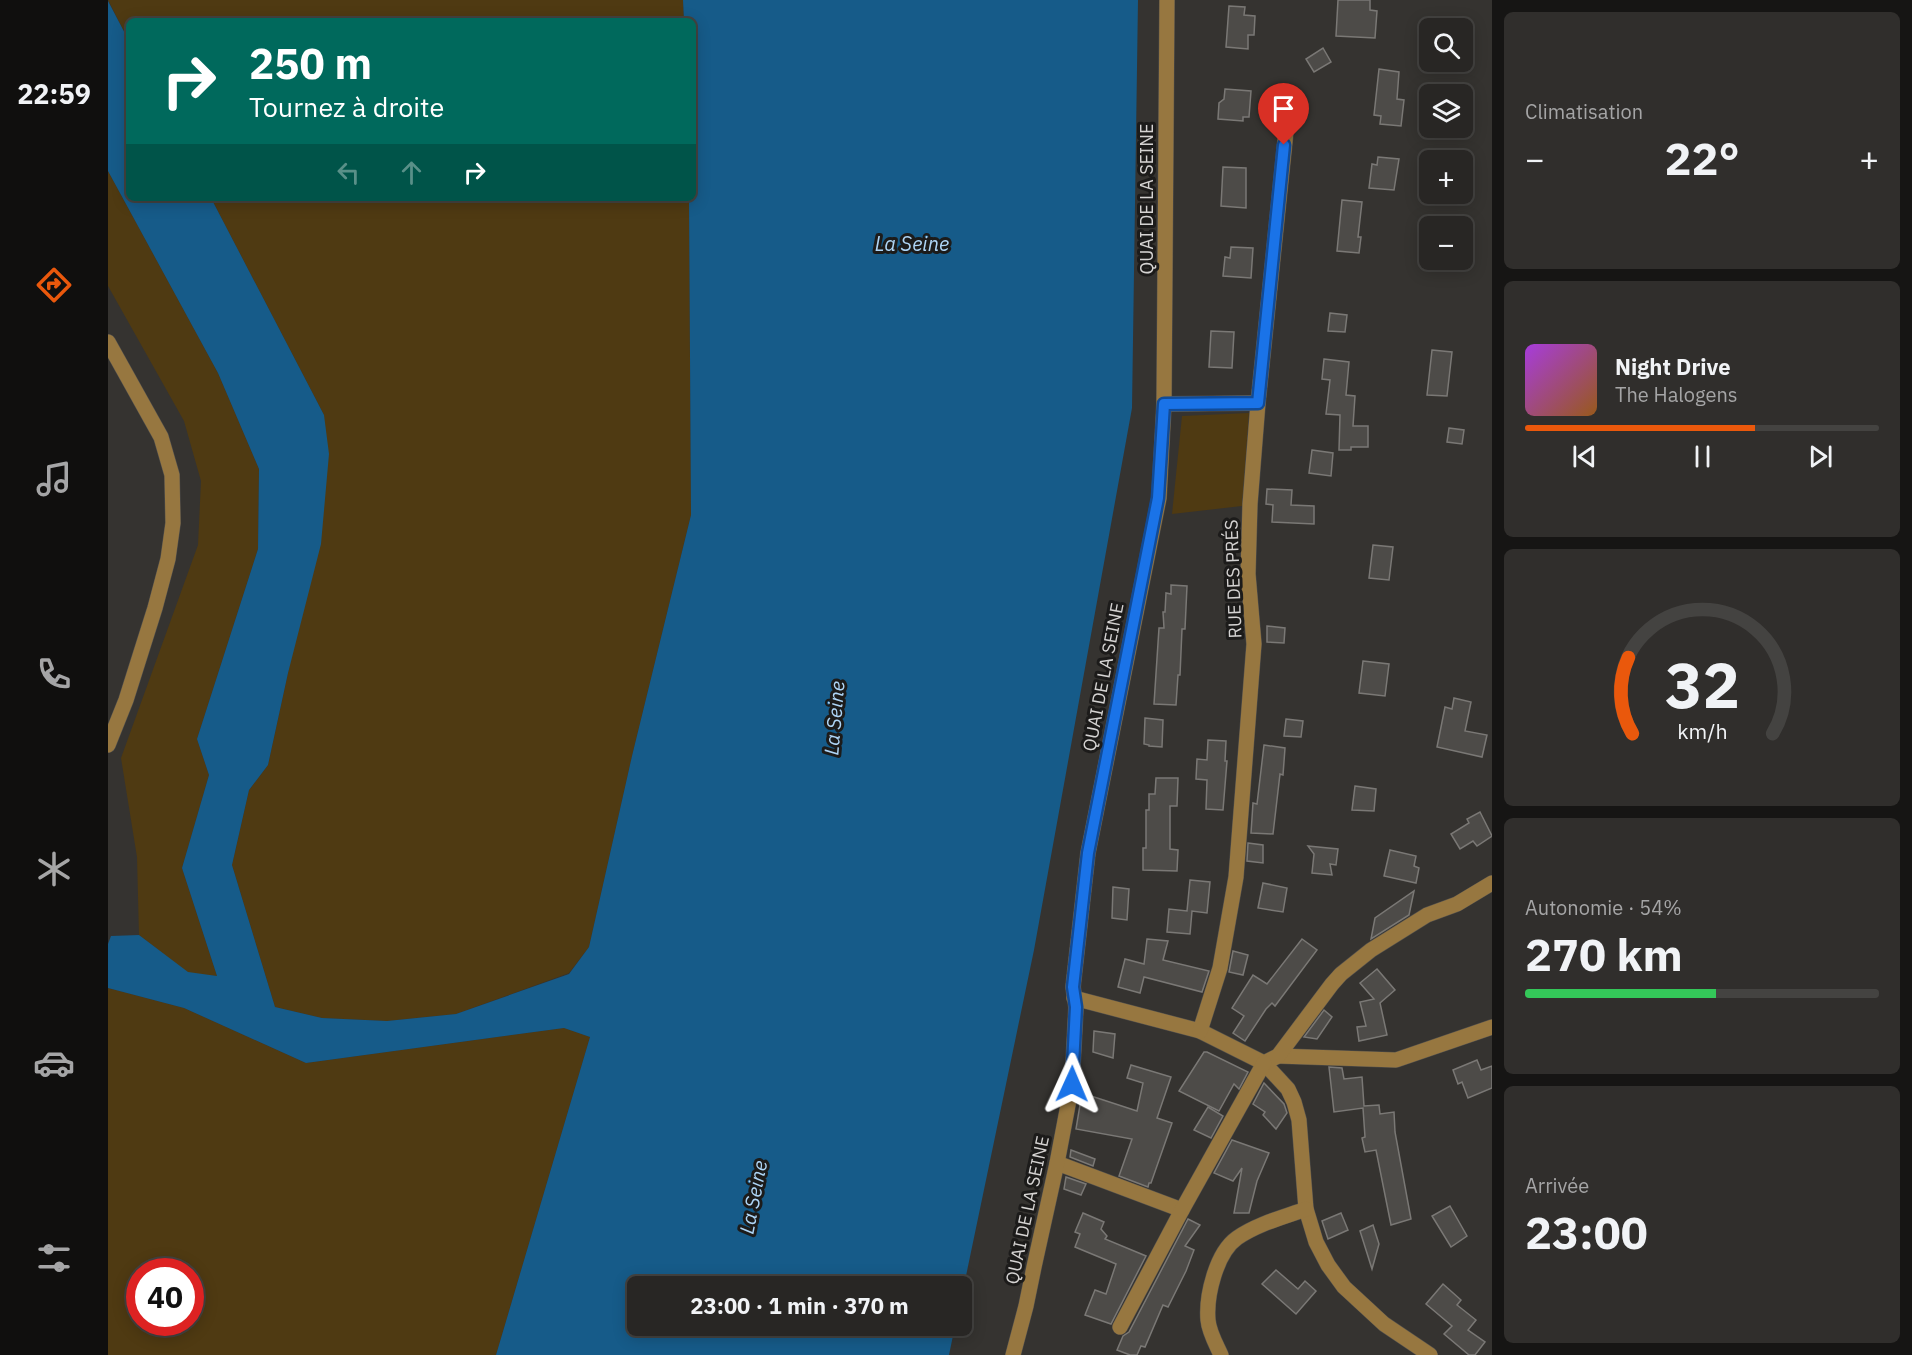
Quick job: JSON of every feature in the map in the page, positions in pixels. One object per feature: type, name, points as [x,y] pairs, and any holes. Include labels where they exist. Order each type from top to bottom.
[{"type":"street","name":"QUAI DE LA SEINE","points":[[1013,1355],[1058,1163],[1072,1084],[1076,1007],[1073,987],[1088,853],[1158,498],[1164,404],[1167,0]]},
{"type":"street","name":"RUE DES PRÉS","points":[[1200,1031],[1220,968],[1236,877],[1254,644],[1248,574],[1250,504],[1287,122]]},
{"type":"street","points":[[108,342],[161,438],[172,475],[173,523],[168,559],[155,609],[126,700],[108,745]]},
{"type":"street","points":[[1164,404],[1258,403]]},
{"type":"street","points":[[1120,1326],[1182,1210],[1271,1059],[1332,984],[1371,950],[1427,915],[1457,904],[1492,883]]},
{"type":"street","points":[[1074,998],[1200,1031],[1271,1059],[1396,1060],[1492,1027]]},
{"type":"street","points":[[1271,1059],[1294,1102],[1299,1120],[1306,1209],[1316,1242],[1344,1287],[1384,1324],[1430,1355]]},
{"type":"street","points":[[1058,1163],[1182,1210]]},
{"type":"street","points":[[1221,1355],[1208,1320],[1212,1280],[1224,1253],[1236,1239],[1258,1227],[1306,1209]]},
{"type":"shaded area","points":[[108,0],[683,0],[684,18],[126,18],[126,35]]},
{"type":"shaded area","points":[[108,171],[218,373],[259,469],[258,549],[197,739],[209,775],[182,868],[217,976],[188,973],[139,935],[137,857],[121,758],[198,545],[201,481],[184,421],[108,286]]},
{"type":"shaded area","points":[[213,201],[689,201],[691,515],[632,756],[589,947],[569,973],[456,1014],[387,1021],[322,1018],[275,1007],[232,865],[249,790],[268,765],[288,673],[324,415]]},
{"type":"shaded area","points":[[1249,413],[1242,506],[1172,514],[1182,416]]},
{"type":"shaded area","points":[[108,988],[184,1008],[306,1063],[564,1028],[590,1037],[496,1355],[108,1355]]},
{"type":"water","name":"La Seine","points":[[683,0],[1138,0],[1132,408],[1034,950],[966,1276],[627,1276],[627,1336],[953,1336],[949,1355],[496,1355],[590,1037],[564,1028],[306,1063],[184,1008],[108,988],[108,944],[111,936],[139,935],[188,972],[217,976],[182,868],[209,775],[197,739],[258,549],[259,469],[218,373],[108,171],[108,1],[126,35],[126,201],[213,201],[324,415],[329,454],[321,544],[288,673],[268,765],[249,790],[232,865],[275,1007],[322,1018],[387,1021],[456,1014],[569,974],[589,947],[632,756],[691,515],[689,201],[696,201],[696,18],[684,18]]},
{"type":"building","points":[[1338,0],[1370,0],[1370,10],[1377,11],[1375,38],[1336,36]]},
{"type":"building","points":[[1229,6],[1245,7],[1244,15],[1255,16],[1254,35],[1248,35],[1248,49],[1226,47]]},
{"type":"building","points":[[1323,48],[1331,62],[1314,72],[1306,59]]},
{"type":"building","points":[[1379,69],[1399,72],[1397,99],[1404,100],[1401,126],[1380,124],[1381,116],[1374,115]]},
{"type":"building","points":[[1225,89],[1251,91],[1249,117],[1243,117],[1243,121],[1218,119],[1219,103],[1224,99]]},
{"type":"building","points":[[1378,157],[1399,159],[1394,190],[1369,188],[1372,164],[1377,165]]},
{"type":"building","points":[[1223,167],[1246,168],[1246,208],[1221,206]]},
{"type":"building","points":[[1342,200],[1362,202],[1358,237],[1361,237],[1359,253],[1337,251]]},
{"type":"building","points":[[1231,247],[1253,248],[1251,278],[1223,276],[1225,257],[1230,258]]},
{"type":"building","points":[[1330,313],[1347,315],[1345,332],[1328,331]]},
{"type":"building","points":[[1211,331],[1234,332],[1232,368],[1209,367]]},
{"type":"building","points":[[1432,350],[1452,352],[1447,396],[1427,395]]},
{"type":"building","points":[[1324,359],[1349,362],[1346,395],[1355,396],[1353,426],[1368,426],[1368,447],[1339,450],[1340,415],[1326,414],[1330,380],[1322,379]]},
{"type":"building","points":[[1449,428],[1464,430],[1462,444],[1447,442]]},
{"type":"building","points":[[1312,450],[1333,453],[1331,476],[1309,473]]},
{"type":"building","points":[[1267,489],[1292,490],[1291,505],[1314,506],[1314,524],[1272,522],[1273,505],[1266,504]]},
{"type":"building","points":[[1373,545],[1393,547],[1389,580],[1369,578]]},
{"type":"building","points":[[1171,585],[1187,586],[1185,629],[1182,629],[1176,705],[1154,704],[1159,628],[1164,628],[1163,612],[1165,612],[1166,593],[1171,594]]},
{"type":"building","points":[[1267,626],[1285,628],[1284,643],[1267,642]]},
{"type":"building","points":[[1363,661],[1389,664],[1385,696],[1359,693]]},
{"type":"building","points":[[1454,698],[1471,702],[1465,731],[1487,735],[1482,757],[1437,747],[1445,707],[1452,709]]},
{"type":"building","points":[[1145,718],[1163,720],[1162,747],[1144,744]]},
{"type":"building","points":[[1286,719],[1303,721],[1301,737],[1284,736]]},
{"type":"building","points":[[1208,740],[1226,741],[1225,761],[1227,761],[1223,810],[1206,809],[1207,780],[1196,779],[1197,759],[1207,760]]},
{"type":"building","points":[[1264,745],[1285,748],[1273,834],[1251,833],[1253,803],[1257,804]]},
{"type":"building","points":[[1156,778],[1178,778],[1177,806],[1170,806],[1170,849],[1178,850],[1177,871],[1143,870],[1143,848],[1146,848],[1146,810],[1149,810],[1149,794],[1155,794]]},
{"type":"building","points":[[1355,786],[1376,789],[1374,811],[1352,810]]},
{"type":"building","points":[[1480,812],[1492,836],[1477,846],[1473,841],[1460,849],[1451,834],[1469,823],[1467,819]]},
{"type":"building","points":[[1248,843],[1263,845],[1263,863],[1247,861]]},
{"type":"building","points":[[1308,846],[1338,849],[1336,865],[1330,864],[1332,875],[1312,873],[1314,854]]},
{"type":"building","points":[[1390,850],[1416,856],[1414,866],[1419,868],[1416,883],[1384,876]]},
{"type":"building","points":[[1190,880],[1210,882],[1207,913],[1192,911],[1190,934],[1167,932],[1169,909],[1187,911]]},
{"type":"building","points":[[1263,883],[1287,888],[1283,912],[1258,908]]},
{"type":"building","points":[[1113,887],[1129,889],[1127,920],[1112,918]]},
{"type":"building","points":[[1414,891],[1409,915],[1371,939],[1375,918]]},
{"type":"building","points":[[1147,939],[1168,941],[1163,960],[1209,971],[1202,992],[1144,977],[1140,993],[1118,987],[1125,959],[1144,964]]},
{"type":"building","points":[[1302,939],[1317,950],[1275,1006],[1272,1003],[1266,1009],[1245,1041],[1233,1033],[1244,1016],[1232,1008],[1253,975],[1267,984]]},
{"type":"building","points":[[1233,951],[1248,955],[1243,975],[1229,972]]},
{"type":"building","points":[[1377,969],[1395,990],[1380,1003],[1387,1035],[1359,1041],[1357,1027],[1366,1026],[1360,1002],[1374,999],[1360,983]]},
{"type":"building","points":[[1324,1010],[1332,1017],[1317,1039],[1304,1037]]},
{"type":"building","points":[[1094,1031],[1115,1034],[1113,1058],[1093,1052]]},
{"type":"building","points":[[1204,1052],[1248,1072],[1239,1089],[1234,1084],[1219,1111],[1179,1091]]},
{"type":"building","points":[[1477,1060],[1481,1070],[1492,1066],[1492,1088],[1468,1098],[1462,1082],[1458,1084],[1453,1070]]},
{"type":"building","points":[[1131,1065],[1171,1077],[1157,1118],[1172,1123],[1148,1187],[1119,1176],[1132,1139],[1076,1129],[1082,1093],[1137,1111],[1143,1083],[1127,1078]]},
{"type":"building","points":[[1329,1067],[1342,1068],[1344,1079],[1362,1077],[1364,1106],[1379,1105],[1380,1114],[1394,1112],[1395,1132],[1411,1219],[1391,1225],[1376,1150],[1365,1152],[1362,1138],[1365,1137],[1363,1108],[1334,1112]]},
{"type":"building","points":[[1264,1083],[1284,1104],[1287,1113],[1276,1129],[1263,1115],[1265,1112],[1253,1104]]},
{"type":"building","points":[[1208,1107],[1223,1116],[1211,1138],[1194,1130]]},
{"type":"building","points":[[1232,1140],[1269,1153],[1257,1181],[1249,1213],[1234,1213],[1242,1168],[1233,1181],[1214,1173]]},
{"type":"building","points":[[1071,1150],[1095,1159],[1093,1166],[1070,1157]]},
{"type":"building","points":[[1066,1177],[1086,1184],[1081,1195],[1064,1189]]},
{"type":"building","points":[[1450,1206],[1467,1236],[1451,1247],[1432,1216]]},
{"type":"building","points":[[1083,1213],[1104,1222],[1101,1229],[1107,1236],[1105,1239],[1146,1256],[1111,1324],[1085,1315],[1095,1290],[1106,1294],[1116,1264],[1075,1247],[1080,1234],[1075,1232]]},
{"type":"building","points":[[1341,1213],[1348,1230],[1328,1239],[1322,1221]]},
{"type":"building","points":[[1188,1219],[1200,1225],[1185,1246],[1194,1250],[1168,1307],[1163,1305],[1145,1347],[1141,1346],[1137,1355],[1117,1350],[1123,1336],[1129,1332]]},
{"type":"building","points":[[1373,1225],[1379,1244],[1372,1269],[1360,1231]]},
{"type":"building","points":[[1276,1270],[1298,1289],[1305,1281],[1316,1291],[1296,1314],[1262,1284]]},
{"type":"building","points":[[1443,1284],[1461,1300],[1457,1305],[1476,1320],[1468,1330],[1485,1342],[1475,1355],[1469,1355],[1444,1334],[1452,1326],[1426,1304]]},
{"type":"route","points":[[1072,1084],[1076,1007],[1073,987],[1088,853],[1158,498],[1164,404],[1258,403],[1284,145]]}]
